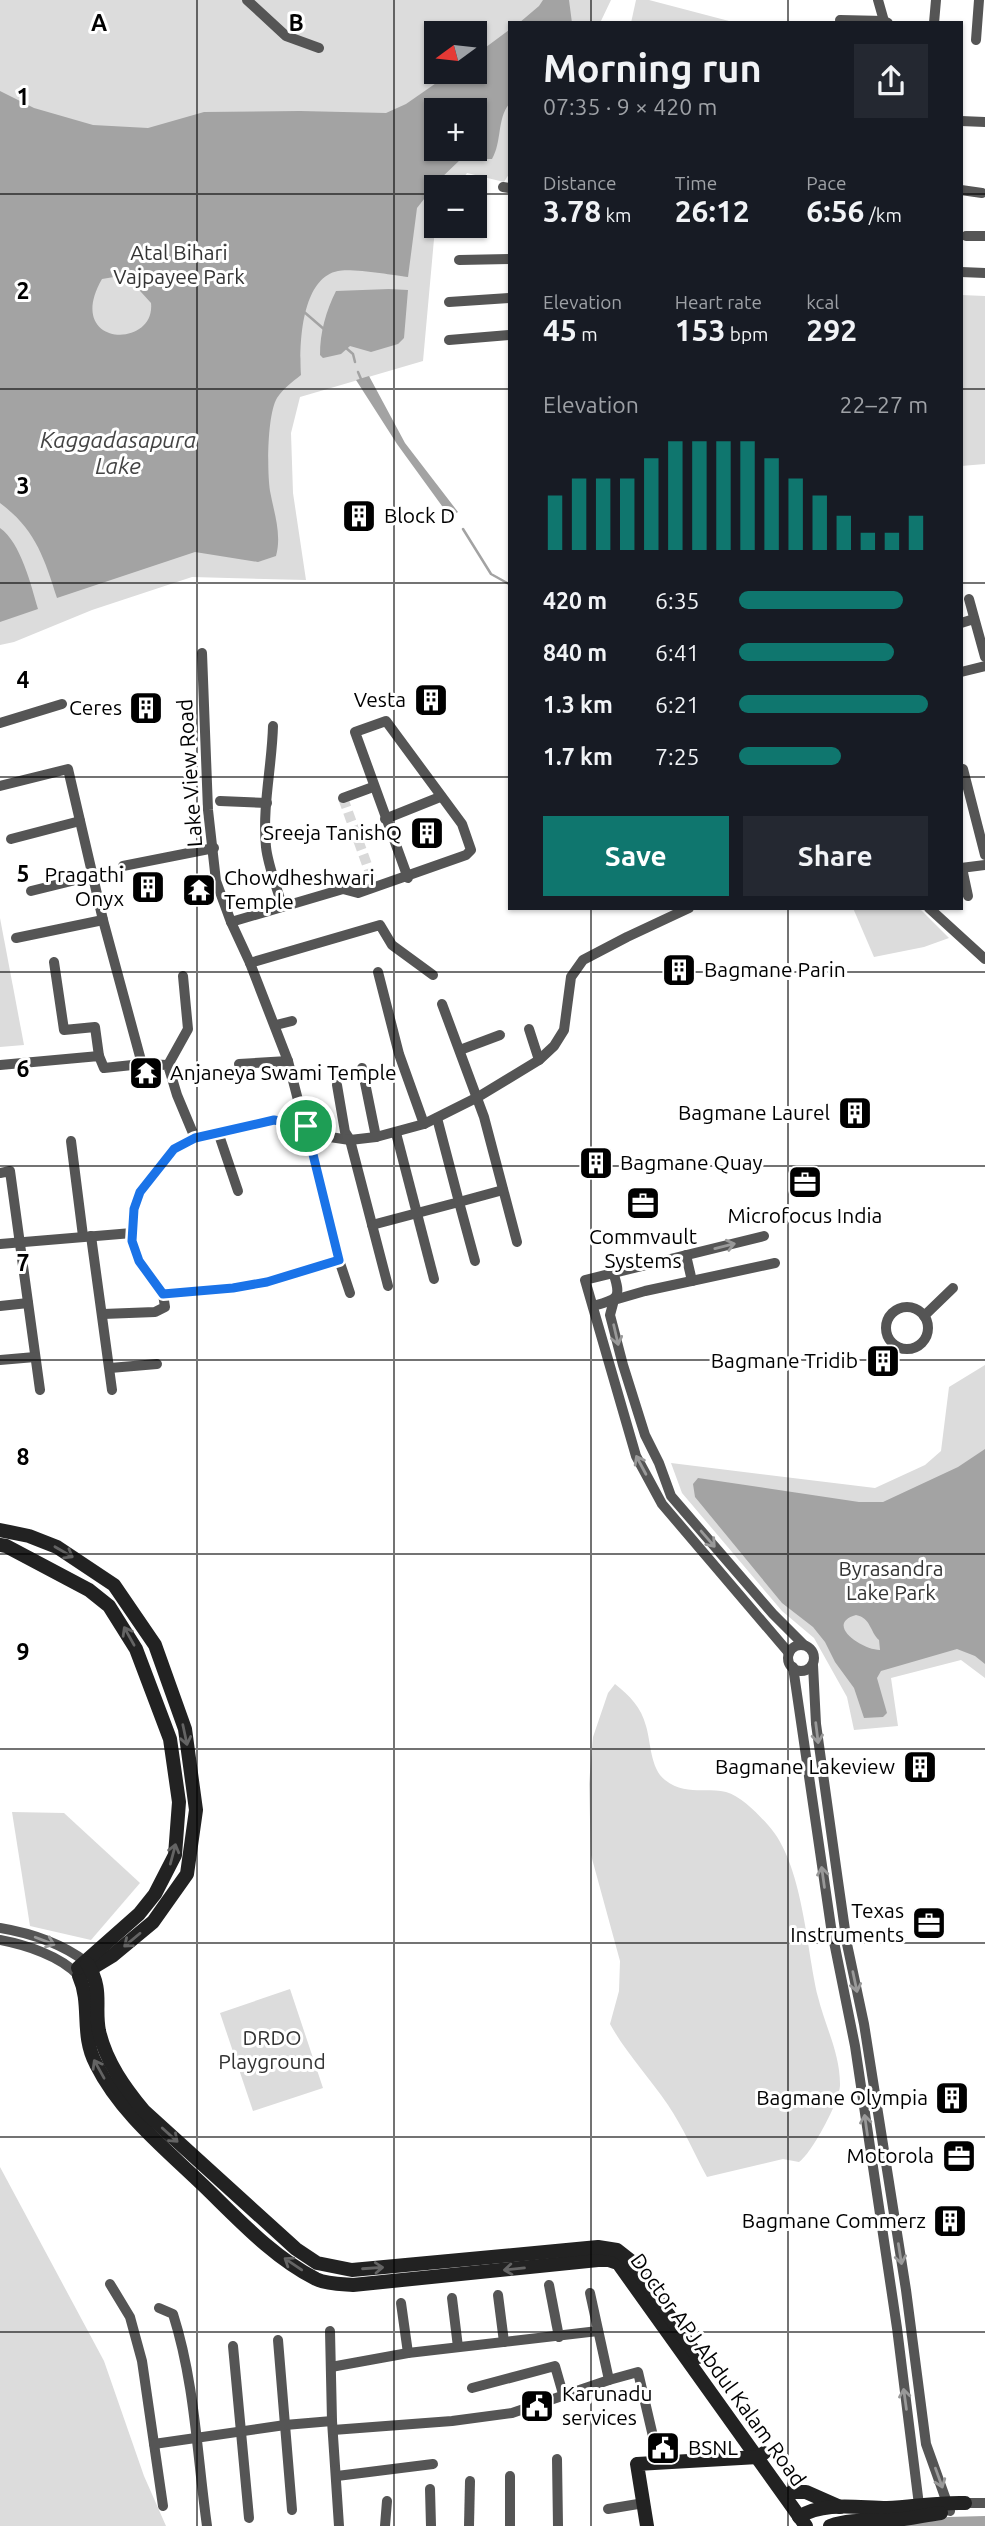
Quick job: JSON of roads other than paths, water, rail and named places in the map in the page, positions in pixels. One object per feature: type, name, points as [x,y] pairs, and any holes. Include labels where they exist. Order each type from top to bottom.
[{"type":"street","points":[[247,0],[286,36],[319,48]]},
{"type":"street","points":[[878,0],[886,21]]},
{"type":"street","points":[[934,21],[936,0]]},
{"type":"street","points":[[976,40],[979,0]]},
{"type":"street","points":[[840,20],[863,21]]},
{"type":"street","points":[[963,121],[985,122]]},
{"type":"street","points":[[963,190],[982,193]]},
{"type":"street","points":[[966,236],[985,236]]},
{"type":"street","points":[[459,260],[508,259]]},
{"type":"street","points":[[963,272],[985,273]]},
{"type":"street","points":[[449,302],[508,298]]},
{"type":"street","points":[[449,340],[508,335]]},
{"type":"street","points":[[969,599],[985,657]]},
{"type":"street","points":[[963,622],[974,619]]},
{"type":"street","name":"Lake View Road","points":[[202,653],[208,810],[216,881],[276,1025],[306,1126]]},
{"type":"street","points":[[963,672],[985,666]]},
{"type":"street","points":[[0,723],[62,704]]},
{"type":"street","points":[[231,922],[342,889],[358,893],[393,878],[466,855],[471,850],[462,824],[386,721],[355,732],[385,819],[393,878]]},
{"type":"street","points":[[273,726],[266,848],[282,906]]},
{"type":"street","points":[[0,786],[68,769],[103,920],[142,1064]]},
{"type":"street","points":[[963,769],[985,855]]},
{"type":"street","points":[[343,798],[373,788]]},
{"type":"street","points":[[385,819],[440,797]]},
{"type":"street","points":[[220,802],[267,803]]},
{"type":"street","points":[[11,839],[80,821]]},
{"type":"street","points":[[124,866],[214,848]]},
{"type":"street","points":[[963,868],[985,865]]},
{"type":"street","points":[[31,891],[92,876]]},
{"type":"street","points":[[963,876],[968,897]]},
{"type":"street","points":[[103,1314],[155,1312],[165,1307],[163,1294],[139,1261],[132,1233],[134,1209],[140,1192],[174,1149],[195,1138],[274,1120],[306,1126],[323,1136],[350,1140],[396,1133],[437,1118],[539,1060],[554,1046],[564,1030],[571,977],[583,960],[685,910]]},
{"type":"street","points":[[931,910],[985,959]]},
{"type":"street","points":[[16,938],[103,920]]},
{"type":"street","points":[[250,963],[380,925],[392,945],[433,975]]},
{"type":"street","points":[[54,962],[64,1030],[95,1027],[99,1056],[104,1068],[142,1064],[168,1065]]},
{"type":"street","points":[[378,972],[399,1054],[424,1124]]},
{"type":"street","points":[[183,976],[188,1029],[168,1065],[195,1138]]},
{"type":"street","points":[[442,1004],[478,1097],[517,1242]]},
{"type":"street","points":[[276,1025],[292,1021]]},
{"type":"street","points":[[528,1029],[539,1060]]},
{"type":"street","points":[[460,1049],[500,1035]]},
{"type":"street","points":[[0,1065],[99,1056]]},
{"type":"street","points":[[239,1064],[288,1061]]},
{"type":"street","points":[[362,1068],[376,1137]]},
{"type":"street","points":[[337,1085],[345,1132],[350,1140],[388,1286]]},
{"type":"street","points":[[437,1118],[475,1261]]},
{"type":"street","points":[[306,1126],[339,1260],[350,1293]]},
{"type":"street","points":[[218,1132],[238,1191]]},
{"type":"street","points":[[396,1133],[435,1279]]},
{"type":"street","points":[[71,1141],[103,1314],[112,1390]]},
{"type":"street","points":[[0,1173],[10,1171],[40,1390]]},
{"type":"street","points":[[372,1225],[503,1191]]},
{"type":"street","points":[[0,1244],[132,1233]]},
{"type":"street","points":[[764,1236],[585,1280],[636,1457],[662,1504],[789,1653],[789,1661],[793,1667],[831,1927],[855,2046],[897,2328],[920,2510]]},
{"type":"street","points":[[686,1255],[692,1281]]},
{"type":"street","points":[[163,1294],[267,1282],[339,1260]]},
{"type":"street","points":[[593,1306],[775,1262]]},
{"type":"street","points":[[613,1272],[618,1295],[610,1315],[622,1365],[645,1435],[671,1496],[773,1615],[813,1652],[816,1724],[839,1894],[864,2024],[906,2290],[926,2444],[949,2507]]},
{"type":"street","points":[[924,1316],[953,1288]]},
{"type":"street","points":[[0,1306],[28,1303]]},
{"type":"street","points":[[912,1307],[924,1316],[928,1328],[921,1343],[906,1349],[891,1342],[886,1333],[886,1322],[896,1310],[912,1307]]},
{"type":"street","points":[[0,1360],[35,1357]]},
{"type":"street","points":[[110,1368],[157,1364]]},
{"type":"street","points":[[0,1530],[29,1536],[57,1547],[114,1585],[155,1645],[185,1729],[196,1810],[187,1874],[153,1922],[112,1956],[82,1970],[18,1944],[0,1940]]},
{"type":"street","points":[[0,1545],[89,1590],[109,1606],[136,1649],[170,1739],[179,1802],[175,1855],[156,1894],[82,1970]]},
{"type":"street","points":[[789,1653],[796,1645],[804,1644]]},
{"type":"street","points":[[793,1667],[801,1671],[813,1665]]},
{"type":"street","points":[[0,1928],[19,1931],[51,1942],[76,1955],[82,1970]]},
{"type":"street","name":"Doctor APJ Abdul Kalam Road","points":[[82,1970],[86,2000],[85,2035],[94,2062],[112,2091],[141,2126],[288,2262],[318,2280],[353,2285],[609,2260],[618,2263],[645,2290],[804,2518],[819,2526]]},
{"type":"street","points":[[110,2284],[130,2317],[142,2361],[163,2506]]},
{"type":"street","points":[[549,2285],[559,2337]]},
{"type":"street","points":[[590,2293],[609,2380]]},
{"type":"street","points":[[498,2295],[504,2342]]},
{"type":"street","points":[[452,2298],[458,2347]]},
{"type":"street","points":[[401,2303],[408,2353]]},
{"type":"street","points":[[159,2308],[173,2314],[185,2351],[198,2437],[207,2526]]},
{"type":"street","points":[[330,2331],[332,2425],[339,2526]]},
{"type":"street","points":[[331,2367],[408,2353],[598,2331]]},
{"type":"street","points":[[278,2340],[292,2510]]},
{"type":"street","points":[[233,2346],[249,2518]]},
{"type":"street","points":[[472,2388],[555,2365],[563,2394]]},
{"type":"street","points":[[154,2444],[285,2425],[452,2421],[512,2413],[563,2394],[638,2372],[659,2462]]},
{"type":"street","points":[[647,2526],[638,2464],[659,2462],[762,2455],[792,2492],[804,2518],[840,2507],[920,2510],[985,2503]]},
{"type":"street","points":[[557,2459],[558,2526]]},
{"type":"street","points":[[337,2476],[433,2464]]},
{"type":"street","points":[[510,2476],[510,2526]]},
{"type":"street","points":[[469,2526],[470,2481]]},
{"type":"street","points":[[430,2489],[430,2526]]},
{"type":"street","points":[[792,2492],[806,2491],[840,2507]]},
{"type":"street","points":[[385,2526],[387,2501]]},
{"type":"street","points":[[608,2509],[644,2503]]},
{"type":"street","points":[[830,2526],[840,2522],[894,2520],[920,2510]]},
{"type":"water","points":[[543,0],[569,0],[572,21],[521,21]]},
{"type":"water","name":"Kaggadasapura Lake","points":[[508,31],[508,106],[492,159],[487,159],[487,98],[424,98],[424,161],[459,161],[444,175],[424,175],[424,199],[417,208],[408,277],[338,271],[326,276],[316,286],[310,299],[302,331],[301,375],[277,398],[271,417],[268,470],[278,532],[276,556],[258,562],[195,552],[57,598],[37,545],[22,523],[0,503],[0,91],[34,108],[93,125],[148,128],[204,112],[386,113],[406,104],[435,84],[487,84],[487,46]],"holes":[[[114,277],[131,281],[151,303],[149,318],[140,329],[127,334],[114,334],[102,329],[94,318],[93,301],[102,279]]]},
{"type":"water","points":[[408,290],[404,338],[398,344],[371,352],[350,346],[341,354],[323,358],[320,355],[324,322],[336,291]]},
{"type":"water","points":[[369,376],[405,443],[458,512],[450,517],[397,444],[356,380]]},
{"type":"water","name":"Kaggadasapura Lake","points":[[0,528],[19,554],[38,609],[0,622]]},
{"type":"water","name":"Byrasandra Lake Park","points":[[985,1449],[985,1664],[975,1656],[957,1649],[881,1671],[877,1678],[887,1713],[883,1717],[864,1718],[854,1688],[835,1662],[825,1642],[813,1627],[782,1603],[695,1497],[693,1484],[698,1478],[859,1502],[883,1502],[958,1467]],"holes":[[[856,1615],[861,1617],[879,1640],[880,1650],[864,1646],[845,1630],[847,1619]]]},
{"type":"water","points":[[985,2516],[985,2526],[900,2526],[948,2517]]},
{"type":"waterway","points":[[303,311],[325,330]]},
{"type":"waterway","points":[[346,348],[353,354],[355,362]]},
{"type":"waterway","points":[[358,372],[361,379]]},
{"type":"waterway","points":[[463,529],[491,574],[508,583]]},
{"type":"tunnel","points":[[343,798],[375,887]]},
{"type":"place","name":"Block D","points":[[359,516]]},
{"type":"place","name":"Vesta","points":[[431,700]]},
{"type":"place","name":"Ceres","points":[[146,708]]},
{"type":"place","name":"Sreeja TanishQ","points":[[427,833]]},
{"type":"place","name":"Pragathi Onyx","points":[[148,887]]},
{"type":"place","name":"Chowdheshwari Temple","points":[[199,890]]},
{"type":"place","name":"Bagmane Parin","points":[[679,970]]},
{"type":"place","name":"Anjaneya Swami Temple","points":[[146,1073]]},
{"type":"place","name":"Bagmane Laurel","points":[[855,1113]]},
{"type":"place","name":"Bagmane Quay","points":[[596,1163]]},
{"type":"place","name":"Microfocus India","points":[[805,1182]]},
{"type":"place","name":"Commvault Systems","points":[[643,1203]]},
{"type":"place","name":"Bagmane Tridib","points":[[883,1361]]},
{"type":"place","name":"Bagmane Lakeview","points":[[920,1767]]},
{"type":"place","name":"Texas Instruments","points":[[929,1923]]},
{"type":"place","name":"Bagmane Olympia","points":[[952,2098]]},
{"type":"place","name":"Motorola","points":[[959,2156]]},
{"type":"place","name":"Bagmane Commerz","points":[[950,2221]]},
{"type":"place","name":"Karunadu services","points":[[537,2406]]},
{"type":"place","name":"BSNL","points":[[663,2448]]},
{"type":"park label","name":"Atal Bihari Vajpayee Park","points":[[179,265]]},
{"type":"park label","name":"DRDO Playground","points":[[272,2050]]}]
